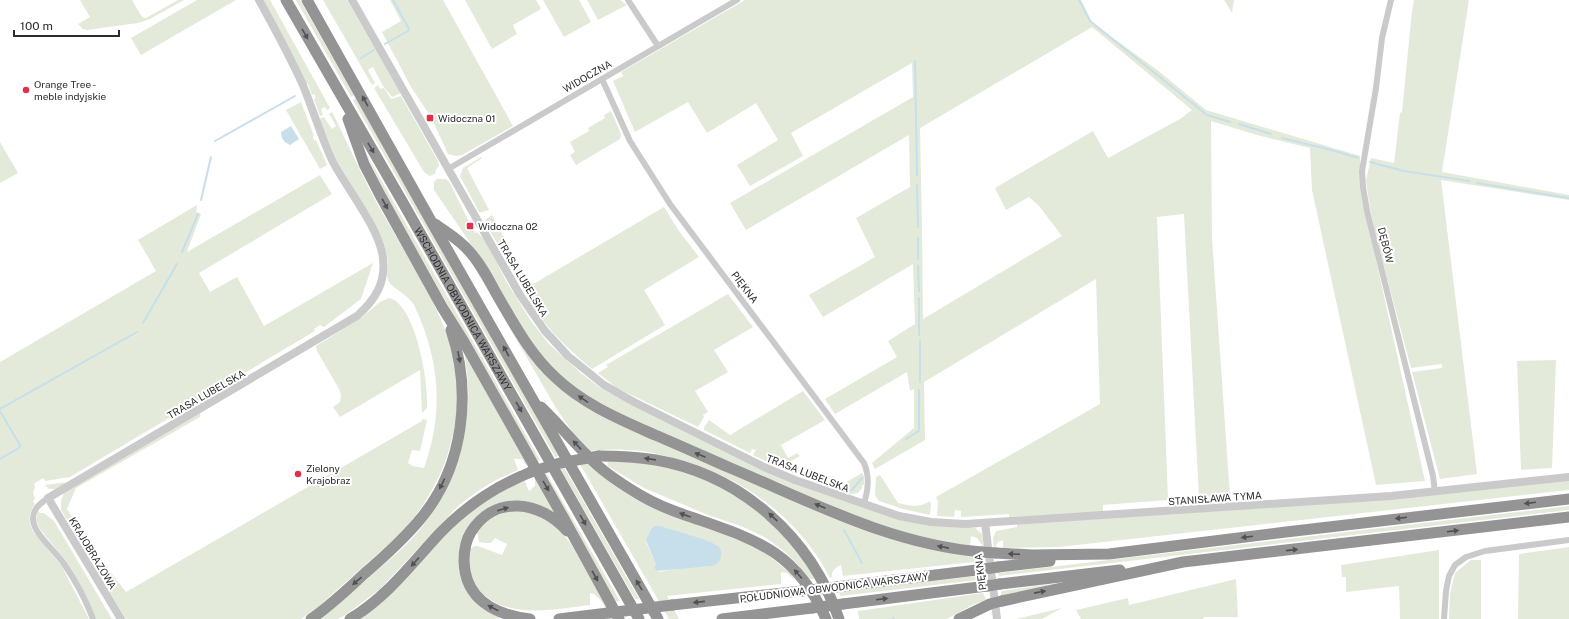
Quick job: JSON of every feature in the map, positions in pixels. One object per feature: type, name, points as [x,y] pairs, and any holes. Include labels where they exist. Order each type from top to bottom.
[{"type":"highway","name":"WSCHODNIA OBWODNICA WARSZAWY","points":[[286,0],[639,619]]},
{"type":"highway","name":"WSCHODNIA OBWODNICA WARSZAWY","points":[[307,0],[531,398],[658,619]]},
{"type":"highway","points":[[337,90],[364,164],[442,307],[464,342],[619,619]]},
{"type":"highway","points":[[431,221],[470,252],[488,279],[513,323],[537,358],[569,389],[592,405],[618,419],[702,456],[877,530],[931,545],[982,552],[1032,555],[1109,554],[1569,499]]},
{"type":"highway","points":[[311,619],[362,576],[408,534],[436,497],[448,472],[460,430],[463,408],[461,367],[456,346],[442,307]]},
{"type":"highway","points":[[531,398],[560,425],[596,464],[623,485],[662,506],[743,535],[761,544],[783,559],[797,572],[809,587],[826,619]]},
{"type":"highway","points":[[350,619],[374,603],[392,586],[441,533],[470,506],[499,487],[531,472],[560,463],[599,456],[635,457],[657,460],[681,466],[729,485],[750,499],[770,514],[801,548],[821,576],[840,619]]},
{"type":"highway","points":[[530,619],[505,614],[494,609],[484,603],[475,594],[468,582],[464,570],[466,545],[471,532],[479,522],[489,514],[501,508],[522,506],[534,508],[546,513],[557,521],[576,542]]},
{"type":"highway","points":[[959,619],[990,604],[1183,562],[1569,517]]},
{"type":"highway","name":"POŁUDNIOWA OBWODNICA WARSZAWY","points":[[559,619],[1109,554]]},
{"type":"highway","name":"POŁUDNIOWA OBWODNICA WARSZAWY","points":[[722,619],[1183,562]]},
{"type":"street","name":"TRASA LUBELSKA","points":[[48,498],[346,324],[364,310],[377,294],[381,286],[384,265],[380,243],[334,163],[299,78],[259,0]]},
{"type":"street","name":"TRASA LUBELSKA","points":[[352,0],[527,308],[558,347],[590,375],[624,396],[764,467],[795,480],[864,504]]},
{"type":"street","points":[[628,0],[658,46]]},
{"type":"street","name":"WIDOCZNA","points":[[448,170],[737,0]]},
{"type":"street","name":"DĘBÓW","points":[[1391,0],[1382,38],[1376,88],[1363,159],[1363,187],[1367,211],[1433,476],[1435,492]]},
{"type":"street","name":"PIĘKNA","points":[[602,79],[630,141],[670,204],[864,464],[868,479],[868,489],[864,504]]},
{"type":"street","name":"STANISŁAWA TYMA","points":[[864,504],[899,516],[931,522],[965,524],[1435,492],[1569,477]]},
{"type":"street","points":[[48,498],[37,507],[34,513],[33,524],[37,532],[64,564],[92,619]]},
{"type":"street","name":"KRAJOBRAZOWA","points":[[48,498],[121,619]]},
{"type":"street","name":"PIĘKNA","points":[[985,523],[997,619]]},
{"type":"street","points":[[1444,617],[1448,576],[1455,565],[1466,557],[1485,551],[1569,540]]},
{"type":"green space","points":[[80,0],[132,0],[142,17],[146,18],[178,0],[184,0],[150,19],[138,23],[87,30],[83,29],[78,24],[90,17]]},
{"type":"green space","points":[[197,0],[236,0],[141,55],[131,38]]},
{"type":"green space","points":[[263,0],[270,0],[330,108],[327,110],[325,107],[321,109],[323,115],[320,116],[314,99],[316,98],[314,94],[312,95],[308,84],[306,85]]},
{"type":"green space","points":[[296,0],[300,0],[354,95],[351,97]]},
{"type":"green space","points":[[323,0],[347,0],[401,93],[392,97],[383,86],[373,67],[368,70],[375,83],[372,85]]},
{"type":"green space","points":[[390,0],[443,0],[513,126],[462,155],[456,156],[448,154],[431,117],[411,87],[382,32],[401,21]]},
{"type":"green space","points":[[465,0],[536,0],[541,9],[513,25],[517,34],[492,49]]},
{"type":"green space","points":[[543,0],[579,0],[591,22],[564,37]]},
{"type":"green space","points":[[587,0],[620,0],[627,5],[598,20]]},
{"type":"green space","points":[[745,0],[1081,0],[1095,25],[1156,69],[1206,110],[1360,156],[1360,181],[1363,201],[1425,481],[1376,485],[1312,190],[1310,148],[1257,135],[1211,121],[1212,238],[1230,496],[1199,498],[1184,214],[1157,217],[1168,500],[1103,505],[1103,512],[1009,517],[1009,514],[961,517],[961,511],[955,510],[954,517],[937,516],[938,502],[936,497],[1100,404],[1096,279],[924,382],[925,440],[875,469],[872,463],[914,428],[914,389],[910,391],[907,372],[835,414],[825,399],[897,357],[888,341],[915,324],[913,264],[823,317],[809,295],[875,257],[856,218],[910,187],[909,135],[746,230],[730,203],[913,97],[912,63],[791,133],[803,156],[750,186],[737,165],[778,140],[756,103],[707,133],[688,102],[635,132],[613,81],[623,76],[621,72]],"holes":[[[1092,27],[1192,110],[1180,119],[1108,158],[1093,131],[995,188],[1006,210],[1029,197],[1039,206],[1062,236],[923,319],[920,128]]]},
{"type":"green space","points":[[1224,0],[1234,0],[1232,13]]},
{"type":"green space","points":[[1414,0],[1469,0],[1442,172],[1569,195],[1569,200],[1441,180],[1477,474],[1440,479],[1412,372],[1442,368],[1442,364],[1411,368],[1379,248],[1370,209],[1366,181],[1371,158],[1394,163],[1400,113],[1402,112]]},
{"type":"green space","points":[[378,85],[380,89],[384,88],[391,99],[401,96],[438,161],[439,166],[435,171],[436,173],[430,176],[424,172],[374,88]]},
{"type":"green space","points":[[356,98],[559,456],[555,457],[353,100]]},
{"type":"green space","points":[[301,102],[314,136],[314,140],[316,140],[327,165],[320,169],[286,110]]},
{"type":"green space","points":[[611,111],[621,134],[620,139],[576,165],[570,155],[575,152],[570,142],[589,131],[588,128],[605,118],[604,115]]},
{"type":"green space","points":[[332,112],[380,209],[408,255],[425,287],[441,319],[447,335],[454,362],[457,388],[456,415],[452,441],[443,466],[432,490],[417,513],[400,534],[319,606],[301,619],[126,619],[93,565],[94,562],[101,559],[126,592],[422,421],[422,419],[427,420],[420,451],[412,450],[408,463],[413,466],[424,468],[435,427],[436,406],[434,366],[429,346],[423,325],[414,305],[388,280],[387,254],[383,241],[337,161],[319,119],[324,117],[332,129],[336,126],[329,114]]},
{"type":"green space","points":[[0,142],[18,173],[0,183]]},
{"type":"green space","points":[[366,154],[540,460],[536,461],[390,203]]},
{"type":"green space","points":[[481,157],[482,158],[467,168],[489,210],[479,212],[460,176],[463,168]]},
{"type":"green space","points":[[320,175],[332,194],[199,273],[210,292],[237,277],[264,326],[373,263],[361,299],[324,327],[320,325],[314,329],[315,331],[70,477],[45,481],[43,478],[34,484],[35,487],[33,493],[35,498],[33,502],[35,504],[30,515],[32,529],[61,565],[89,619],[0,619],[0,362],[156,271],[138,240],[197,205],[196,212],[201,214],[187,252]]},
{"type":"green space","points":[[438,178],[446,179],[450,183],[470,224],[468,225],[475,233],[477,232],[486,241],[506,281],[531,321],[549,344],[582,374],[602,389],[762,469],[844,501],[975,528],[982,534],[984,548],[977,538],[971,536],[970,545],[942,543],[856,518],[634,422],[582,394],[540,357],[477,253],[434,190],[434,182]]},
{"type":"green space","points":[[664,207],[679,231],[699,257],[644,290],[665,325],[592,369],[566,346],[547,326],[542,319],[550,313],[547,310],[539,315],[515,274],[521,270],[530,286]]},
{"type":"green space","points":[[492,215],[518,264],[514,266],[510,265],[485,223],[486,219]]},
{"type":"green space","points":[[468,256],[569,393],[849,523],[983,555],[983,561],[843,576],[841,565],[834,570],[832,577],[830,578],[817,556],[786,519],[747,489],[704,468],[654,453],[622,450],[590,451],[573,433],[556,408]]},
{"type":"green space","points":[[728,294],[753,327],[714,350],[728,372],[695,391],[708,412],[703,415],[704,417],[698,427],[617,388],[598,373],[608,367],[606,365]]},
{"type":"green space","points":[[389,298],[398,303],[407,314],[419,346],[426,382],[427,408],[422,413],[420,370],[340,417],[333,407],[340,402],[341,395],[339,389],[317,351],[316,346],[361,318],[380,302]]},
{"type":"green space","points":[[463,348],[529,464],[526,465],[522,459],[514,459],[518,470],[496,480],[458,506],[380,589],[338,619],[319,619],[386,563],[417,533],[432,513],[444,491],[462,446],[466,422],[468,397],[467,373]]},
{"type":"green space","points":[[1556,360],[1552,468],[1521,470],[1517,361]]},
{"type":"green space","points":[[803,391],[825,420],[781,445],[788,458],[797,453],[800,456],[785,465],[787,466],[783,469],[753,455],[756,450],[752,449],[750,453],[704,430],[704,427],[709,420],[730,435]]},
{"type":"green space","points":[[200,412],[200,417],[76,488],[67,509],[97,553],[89,557],[61,510],[61,501],[64,492]]},
{"type":"green space","points":[[607,460],[653,464],[676,469],[710,482],[742,500],[757,511],[783,535],[801,556],[816,579],[808,579],[799,566],[784,551],[766,538],[741,526],[708,515],[644,488],[608,466]]},
{"type":"green space","points":[[588,463],[602,476],[637,500],[654,508],[747,543],[764,552],[794,576],[794,579],[787,573],[781,572],[781,584],[667,596],[679,619],[669,619],[580,464]],"holes":[[[646,540],[711,566],[681,568],[659,572]]]},
{"type":"green space","points":[[564,467],[639,599],[635,599],[560,468]]},
{"type":"green space","points":[[792,468],[813,476],[813,478],[838,487],[862,473],[864,476],[864,485],[862,485],[862,488],[858,493],[851,494],[788,471]]},
{"type":"green space","points":[[545,471],[620,601],[615,602],[541,472]]},
{"type":"green space","points":[[880,475],[898,503],[915,506],[922,505],[930,501],[930,515],[903,509],[879,501],[875,495],[876,477]]},
{"type":"green space","points":[[535,478],[561,519],[533,504],[480,517],[461,575],[507,617],[494,619],[360,619],[385,599],[450,529],[478,505],[524,479],[529,491],[535,486]]},
{"type":"green space","points":[[1569,479],[1569,490],[1059,547],[1003,548],[1003,540],[998,542],[994,549],[993,538],[996,531],[1017,527],[1017,524],[1421,496]]},
{"type":"green space","points":[[68,482],[56,489],[49,489],[45,485]]},
{"type":"green space","points":[[1569,506],[1569,510],[999,576],[998,573]]},
{"type":"green space","points":[[514,510],[539,514],[559,530],[571,544],[614,619],[611,619],[600,600],[594,594],[590,593],[590,605],[548,610],[520,610],[506,607],[494,602],[478,589],[470,574],[469,550],[474,546],[478,546],[502,555],[507,544],[495,538],[491,543],[479,542],[477,532],[480,527],[489,520],[498,515]]},
{"type":"green space","points":[[38,511],[40,513],[44,513],[54,521],[112,619],[96,619],[65,560],[40,529],[36,521]]},
{"type":"green space","points":[[1569,547],[1569,619],[1518,619],[1519,554]]},
{"type":"green space","points":[[1439,550],[1439,619],[1400,619],[1399,586],[1346,592],[1346,577],[1342,577],[1341,565]]},
{"type":"green space","points":[[1471,560],[1481,560],[1481,619],[1449,619],[1450,593],[1455,573]]},
{"type":"green space","points":[[985,575],[986,579],[840,596],[839,592]]},
{"type":"green space","points":[[1236,579],[1238,617],[1204,617],[1203,619],[1081,619],[1076,610],[1128,598],[1129,605]]},
{"type":"green space","points":[[1053,584],[1001,597],[1001,591]]},
{"type":"green space","points":[[983,593],[986,600],[972,605],[947,619],[859,619],[858,611]]},
{"type":"green space","points":[[1062,608],[1042,619],[1016,619]]},
{"type":"water","points":[[291,126],[299,139],[290,145],[283,140],[281,132]]},
{"type":"water","points":[[655,526],[660,526],[691,535],[715,544],[719,547],[721,552],[719,562],[711,566],[657,571],[654,567],[656,565],[646,540],[652,528]]},
{"type":"waterway","points":[[385,44],[409,29],[393,0]]},
{"type":"waterway","points":[[1079,0],[1090,21],[1207,115],[1230,122]]},
{"type":"waterway","points":[[361,58],[374,50]]},
{"type":"waterway","points":[[915,61],[917,175]]},
{"type":"waterway","points":[[215,141],[295,96]]},
{"type":"waterway","points":[[1239,124],[1271,134]]},
{"type":"waterway","points":[[1282,138],[1358,158]]},
{"type":"waterway","points":[[201,200],[211,157]]},
{"type":"waterway","points":[[1370,162],[1404,171],[1469,181]]},
{"type":"waterway","points":[[1477,183],[1569,198]]},
{"type":"waterway","points":[[917,185],[918,227]]},
{"type":"waterway","points":[[182,252],[198,214]]},
{"type":"waterway","points":[[918,238],[918,259]]},
{"type":"waterway","points":[[143,323],[177,264]]},
{"type":"waterway","points":[[918,266],[919,291]]},
{"type":"waterway","points":[[919,298],[919,335]]},
{"type":"waterway","points":[[0,409],[137,332]]},
{"type":"waterway","points":[[920,341],[920,382]]},
{"type":"waterway","points":[[906,439],[919,431],[919,390]]},
{"type":"waterway","points":[[0,411],[20,445],[19,448],[0,459]]},
{"type":"waterway","points":[[852,490],[862,478]]},
{"type":"waterway","points":[[844,530],[862,563]]},
{"type":"place","name":"Orange Tree - meble indyjskie","points":[[26,90]]},
{"type":"place","name":"Widoczna 01","points":[[430,118]]},
{"type":"place","name":"Widoczna 02","points":[[470,226]]},
{"type":"place","name":"Zielony Krajobraz","points":[[298,474]]}]
